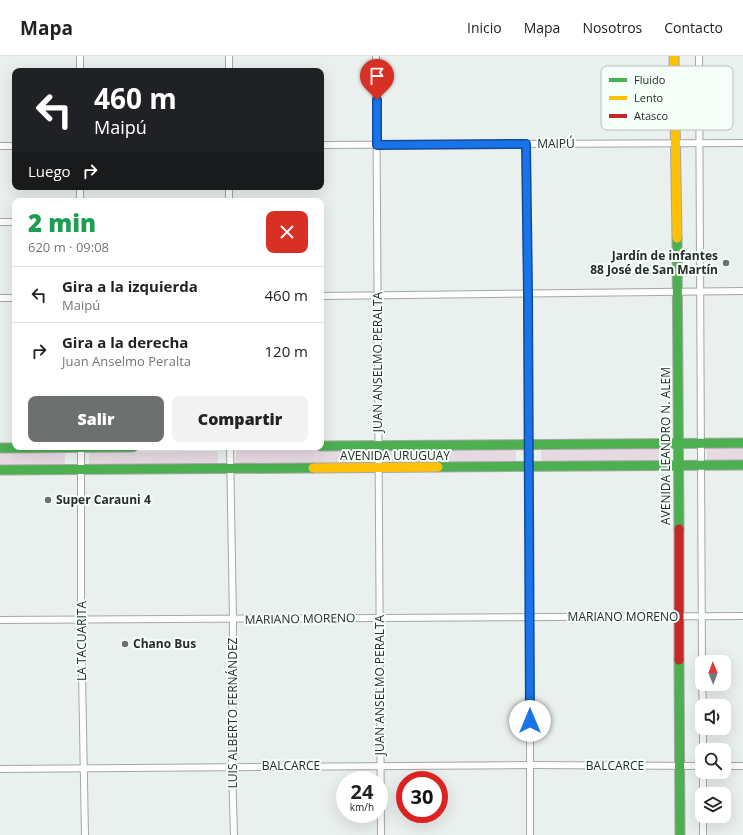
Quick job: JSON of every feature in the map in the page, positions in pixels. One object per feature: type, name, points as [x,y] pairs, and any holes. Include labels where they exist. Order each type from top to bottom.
[{"type":"street","points":[[80,56],[80,68]]},
{"type":"street","points":[[229,56],[229,68]]},
{"type":"street","name":"JUAN ANSELMO PERALTA","points":[[376,56],[381,835]]},
{"type":"street","name":"AVENIDA LEANDRO N. ALEM","points":[[674,56],[674,66]]},
{"type":"street","name":"AVENIDA LEANDRO N. ALEM","points":[[676,130],[680,616],[680,835]]},
{"type":"street","points":[[699,130],[702,655]]},
{"type":"street","name":"MAIPÚ","points":[[324,145],[743,143]]},
{"type":"street","points":[[526,144],[530,618],[530,835]]},
{"type":"street","points":[[0,146],[12,146]]},
{"type":"street","points":[[0,222],[12,222]]},
{"type":"street","points":[[324,296],[743,292]]},
{"type":"street","points":[[0,298],[12,298]]},
{"type":"street","name":"AVENIDA URUGUAY","points":[[324,446],[743,443]]},
{"type":"street","points":[[0,448],[12,448]]},
{"type":"street","name":"LA TACUARITA","points":[[81,450],[81,620],[85,835]]},
{"type":"street","name":"LUIS ALBERTO FERNÁNDEZ","points":[[230,450],[233,619],[232,767],[234,835]]},
{"type":"street","name":"AVENIDA URUGUAY","points":[[0,470],[743,466]]},
{"type":"street","name":"MARIANO MORENO","points":[[0,620],[743,616]]},
{"type":"street","name":"BALCARCE","points":[[0,769],[530,765],[695,766]]},
{"type":"street","points":[[731,766],[743,766]]},
{"type":"street","points":[[703,823],[703,835]]},
{"type":"shaded area","points":[[668,447],[670,449],[670,458],[668,460],[544,462],[541,460],[541,450],[544,448]]},
{"type":"shaded area","points":[[743,447],[743,461],[710,462],[707,460],[707,450],[709,448]]},
{"type":"shaded area","points":[[324,448],[363,448],[365,451],[365,460],[363,462],[239,464],[236,462],[237,450],[324,450]]},
{"type":"shaded area","points":[[513,449],[516,452],[516,461],[514,462],[386,463],[387,452],[389,450]]},
{"type":"shaded area","points":[[63,451],[65,454],[65,463],[63,464],[0,465],[0,452]]},
{"type":"shaded area","points":[[216,451],[218,453],[218,462],[216,464],[92,466],[89,464],[89,454],[91,452]]},
{"type":"traffic: fast","points":[[677,238],[679,529]]},
{"type":"traffic: fast","points":[[324,446],[743,443]]},
{"type":"traffic: fast","points":[[0,448],[12,448]]},
{"type":"traffic: fast","points":[[438,467],[743,465]]},
{"type":"traffic: fast","points":[[0,470],[313,468]]},
{"type":"traffic: fast","points":[[679,660],[680,835]]},
{"type":"traffic: slow","points":[[674,56],[674,66]]},
{"type":"traffic: slow","points":[[675,130],[677,238]]},
{"type":"traffic: slow","points":[[313,468],[438,467]]},
{"type":"traffic: jam","points":[[679,529],[679,660]]},
{"type":"place","name":"Jardín de infantes 88 José de San Martín","points":[[726,263]]},
{"type":"place","name":"Super Carauni 4","points":[[48,500]]},
{"type":"place","name":"Chano Bus","points":[[125,644]]},
{"type":"route","points":[[377,100],[377,145],[526,144],[530,721]]}]
